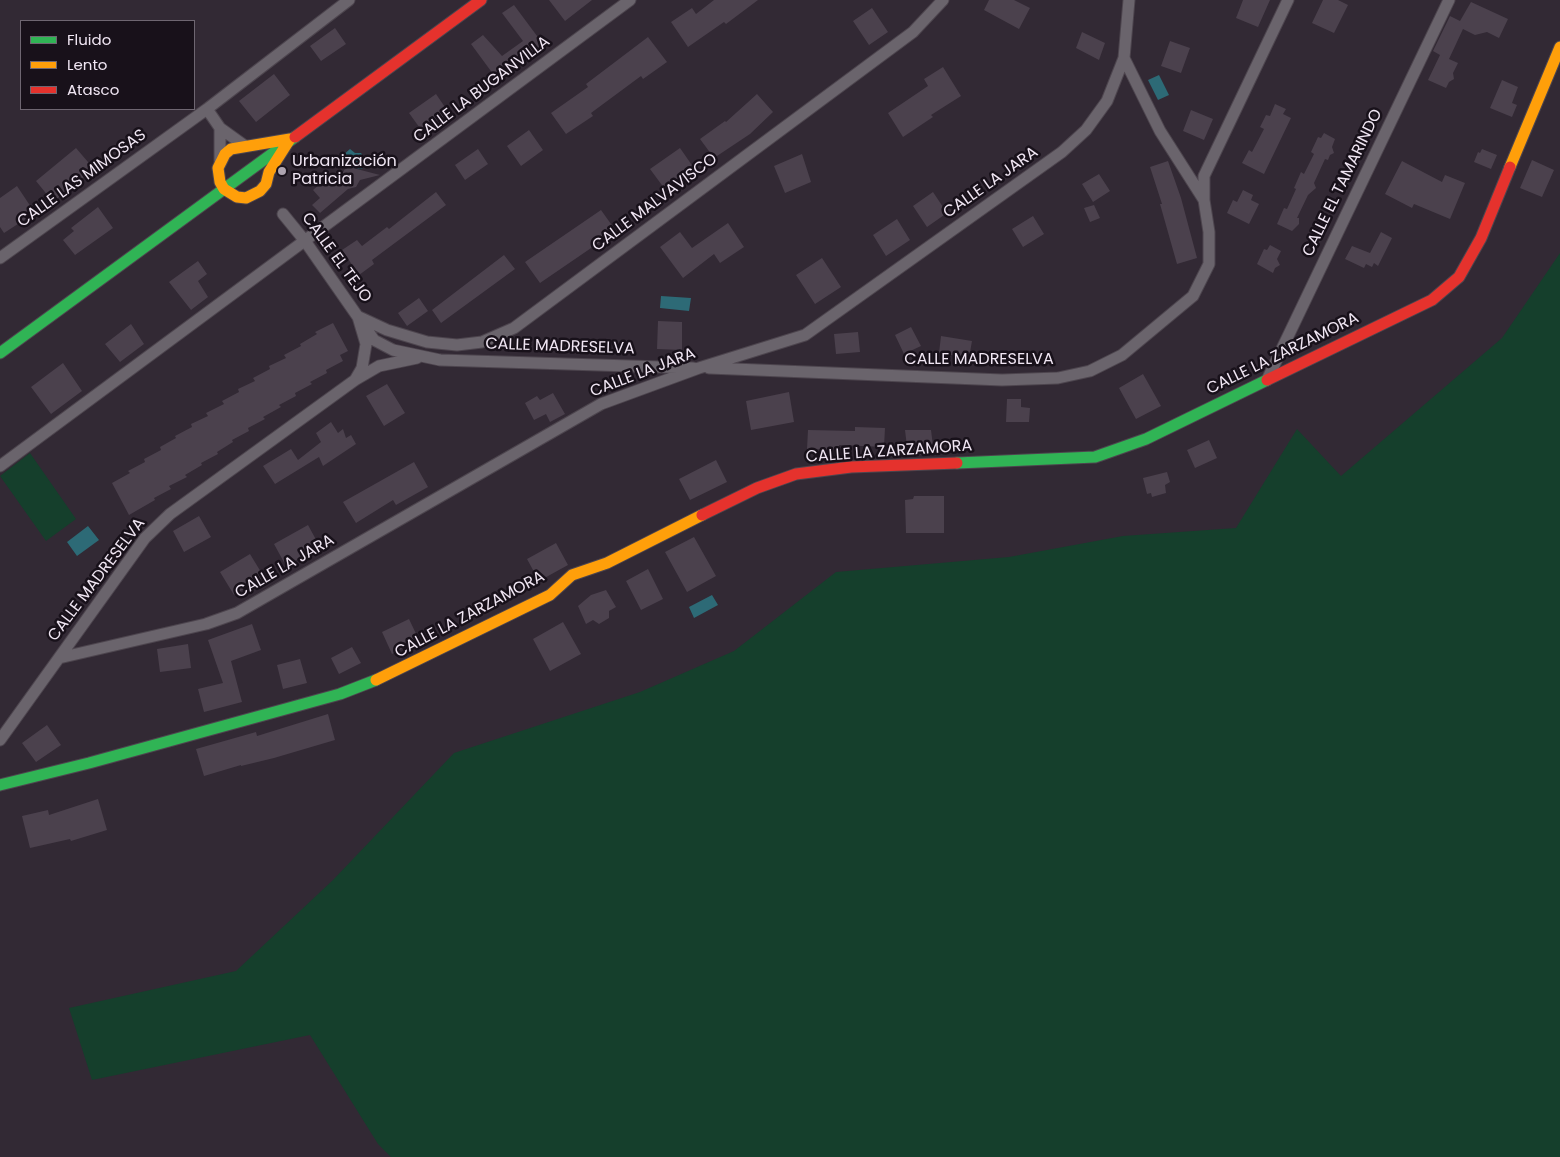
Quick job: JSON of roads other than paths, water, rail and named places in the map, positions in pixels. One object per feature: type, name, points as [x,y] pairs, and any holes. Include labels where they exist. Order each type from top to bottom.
[{"type":"street","name":"CALLE LAS MIMOSAS","points":[[0,258],[207,109],[349,0]]},
{"type":"street","points":[[0,353],[481,0]]},
{"type":"street","name":"CALLE LA BUGANVILLA","points":[[0,466],[630,0]]},
{"type":"street","name":"CALLE MALVAVISCO","points":[[358,317],[388,330],[427,342],[457,345],[482,342],[514,328],[912,32],[943,0]]},
{"type":"street","name":"CALLE LA JARA","points":[[59,658],[206,624],[237,613],[601,404],[699,368],[805,335],[1062,152],[1086,130],[1107,101],[1124,58],[1129,0]]},
{"type":"street","name":"CALLE MADRESELVA","points":[[358,317],[374,340],[393,350],[440,360],[1002,380],[1058,378],[1090,370],[1122,355],[1193,296],[1209,264],[1209,232],[1204,200],[1204,176],[1288,0]]},
{"type":"street","name":"CALLE EL TAMARINDO","points":[[1267,380],[1449,0]]},
{"type":"street","name":"CALLE LA ZARZAMORA","points":[[0,785],[89,763],[340,694],[388,676],[550,595],[572,575],[607,563],[756,488],[796,474],[851,467],[1095,457],[1146,438],[1432,300],[1459,276],[1481,238],[1560,47]]},
{"type":"street","points":[[1124,58],[1160,131],[1204,200]]},
{"type":"street","points":[[207,109],[220,128],[245,146],[256,149],[265,158],[269,172]]},
{"type":"street","points":[[192,212],[211,187],[218,174],[220,128]]},
{"type":"street","points":[[220,161],[231,150],[290,139]]},
{"type":"street","points":[[218,174],[224,189],[237,197],[246,198],[260,192],[266,184],[269,172],[290,139]]},
{"type":"street","points":[[192,212],[237,197]]},
{"type":"street","name":"CALLE EL TEJO","points":[[283,214],[305,241],[358,317],[366,344],[362,368],[355,380]]},
{"type":"street","name":"CALLE MADRESELVA","points":[[0,740],[145,538],[170,514],[355,380],[379,366],[421,357]]},
{"type":"water","points":[[1159,75],[1169,95],[1158,100],[1148,80]]},
{"type":"water","points":[[350,149],[355,153],[361,153],[365,159],[362,169],[348,167],[342,156]]},
{"type":"water","points":[[661,296],[691,298],[689,311],[660,308]]},
{"type":"water","points":[[88,526],[99,540],[77,556],[67,542]]},
{"type":"water","points":[[712,595],[718,605],[694,618],[689,607]]},
{"type":"place","name":"Urbanización Patricia","points":[[282,171]]}]
